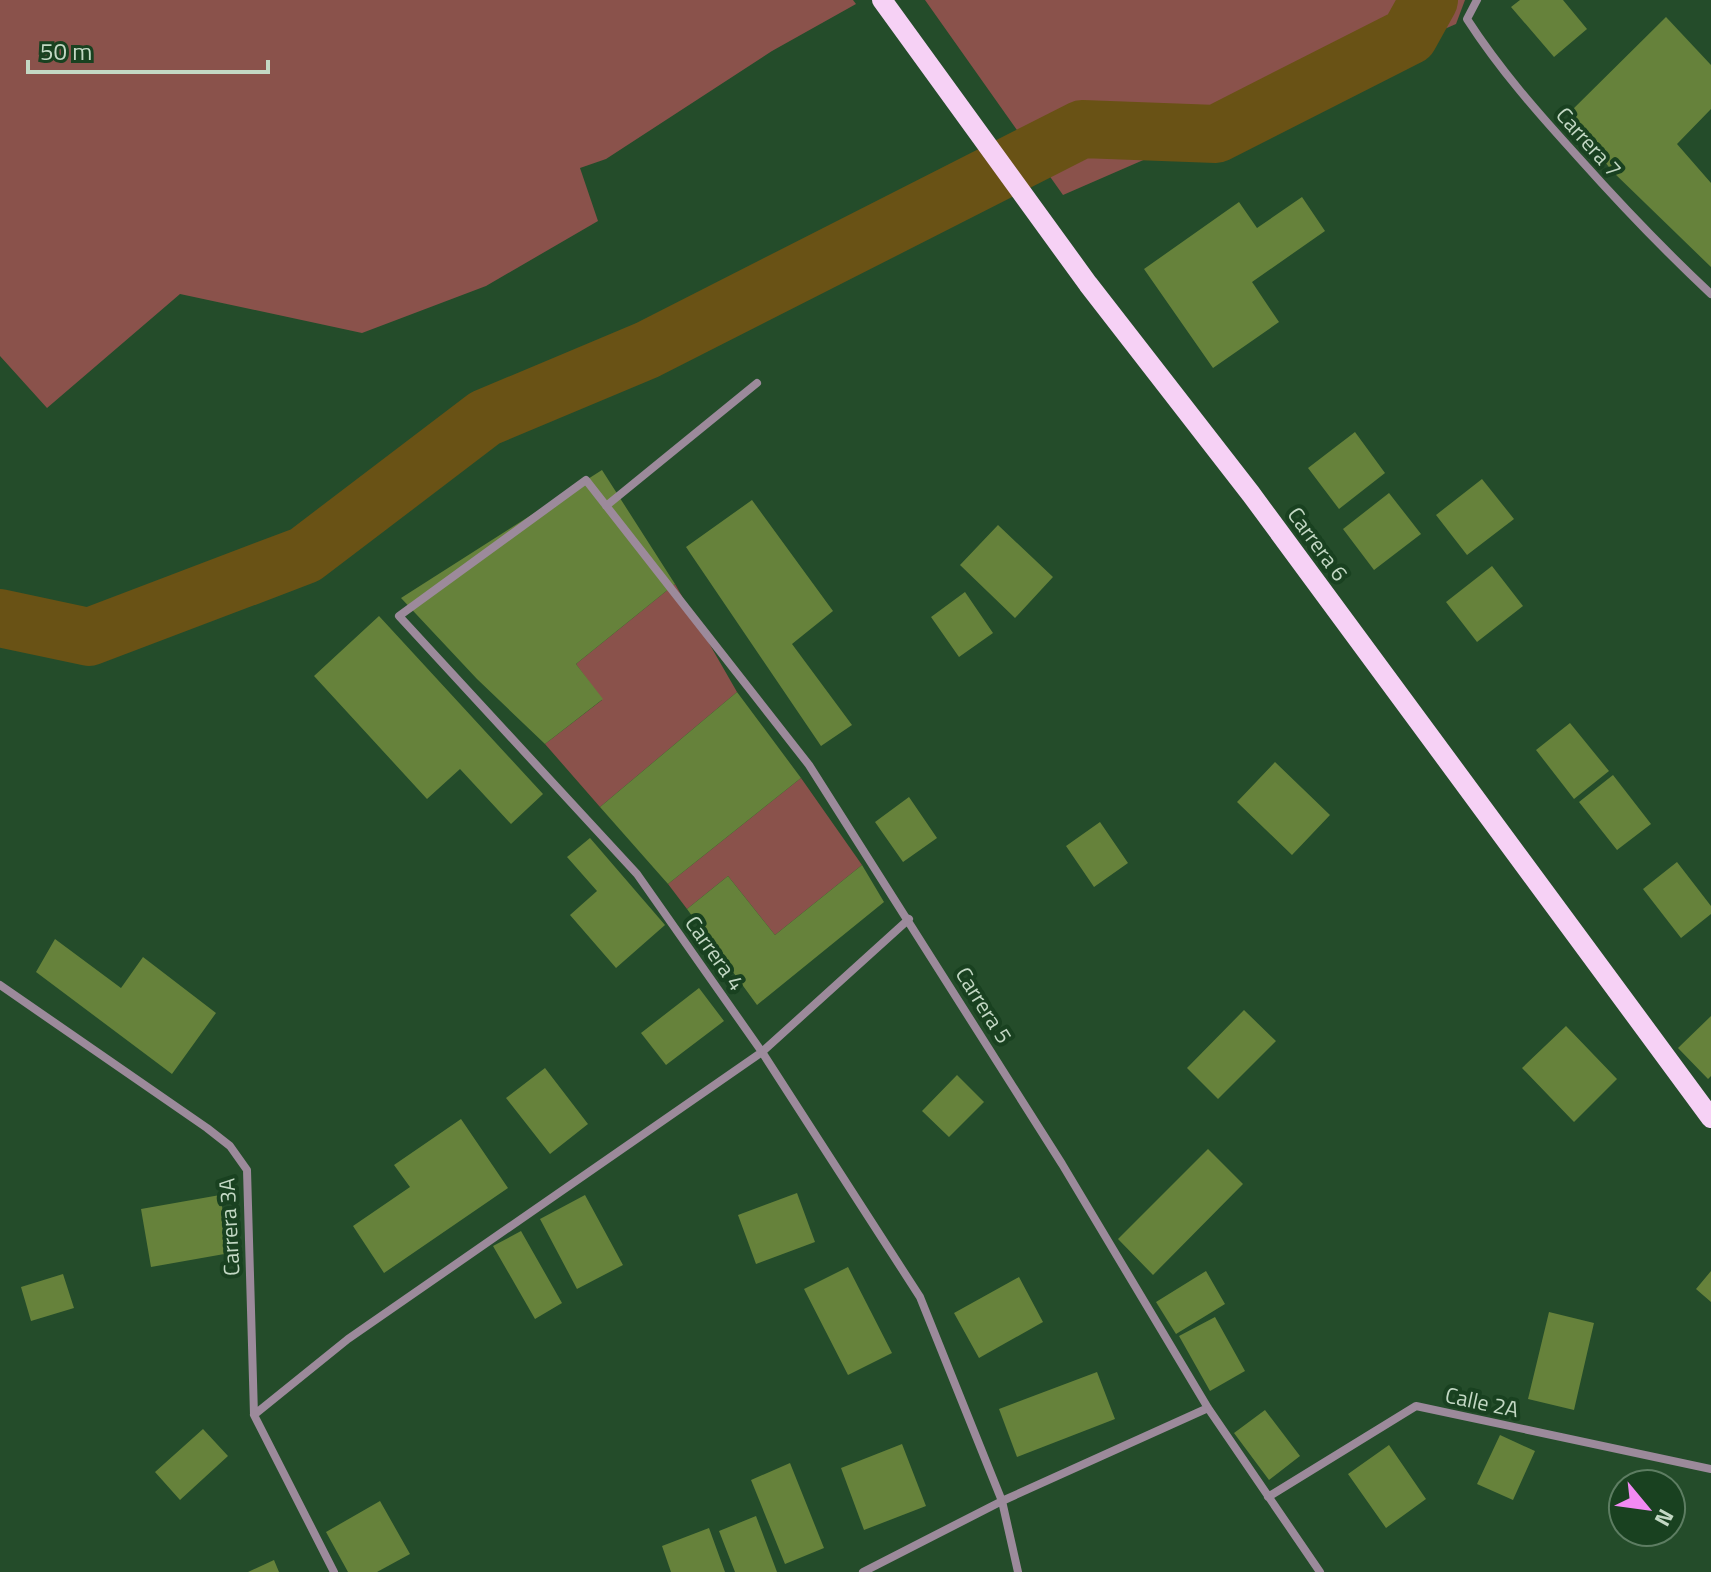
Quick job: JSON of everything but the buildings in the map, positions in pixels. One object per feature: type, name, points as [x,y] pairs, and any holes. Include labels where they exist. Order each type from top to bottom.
[{"type":"main road","name":"Carrera 6","points":[[882,0],[961,113],[1088,284],[1251,494],[1711,1118]]},
{"type":"street","name":"Carrera 7","points":[[1477,0],[1467,19],[1491,56],[1653,239],[1711,294]]},
{"type":"street","points":[[606,506],[757,383]]},
{"type":"street","name":"Carrera 5","points":[[586,480],[809,765],[1062,1164],[1208,1408],[1320,1572]]},
{"type":"street","name":"Carrera 4","points":[[586,480],[399,616],[637,874],[762,1052],[920,1297],[1002,1501],[1018,1572]]},
{"type":"street","points":[[254,1415],[348,1339],[762,1052],[909,919]]},
{"type":"street","name":"Carrera 3A","points":[[0,985],[207,1128],[230,1146],[247,1170],[254,1415],[334,1572]]},
{"type":"street","name":"Calle 2A","points":[[1268,1497],[1416,1406],[1711,1469]]},
{"type":"street","points":[[863,1572],[1002,1501],[1208,1408]]},
{"type":"shaded area","points":[[0,0],[853,0],[856,4],[772,51],[606,159],[580,168],[598,221],[486,286],[362,333],[180,294],[47,408],[0,356]]},
{"type":"shaded area","points":[[925,0],[1465,0],[1456,24],[1063,195]]},
{"type":"shaded area","points":[[675,584],[737,692],[600,807],[545,744],[602,700],[576,664]]},
{"type":"shaded area","points":[[801,778],[862,865],[775,935],[728,876],[687,909],[668,884]]},
{"type":"waterway","points":[[0,618],[89,637],[305,555],[485,418],[647,350],[1082,129],[1216,134],[1409,36],[1429,0]]}]
